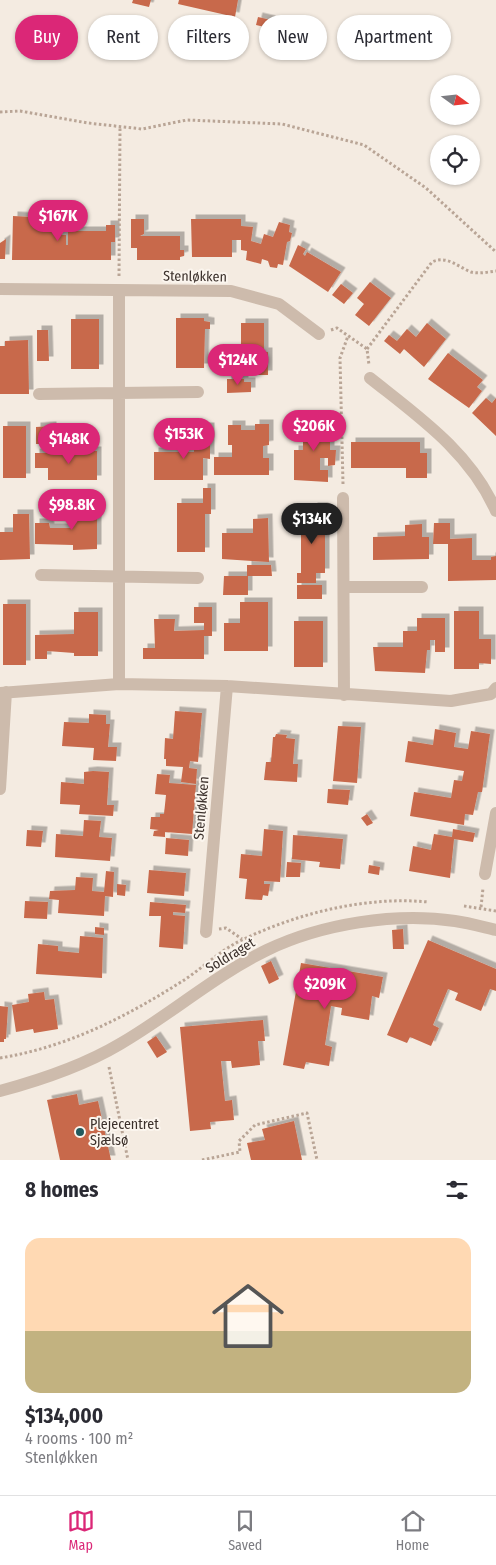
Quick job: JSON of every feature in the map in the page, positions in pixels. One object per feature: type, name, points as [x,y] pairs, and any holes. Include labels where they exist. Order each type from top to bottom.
[{"type":"street","name":"Stenløkken","points":[[0,289],[231,291],[279,304],[320,334]]},
{"type":"street","points":[[119,291],[119,684]]},
{"type":"street","points":[[370,378],[450,444],[485,487],[496,511]]},
{"type":"street","points":[[39,394],[198,392]]},
{"type":"street","points":[[343,498],[344,695]]},
{"type":"street","points":[[42,575],[198,578]]},
{"type":"street","points":[[344,587],[422,587]]},
{"type":"street","points":[[0,789],[3,693],[119,684],[227,686],[451,701],[494,694]]},
{"type":"street","name":"Stenløkken","points":[[206,932],[227,686]]},
{"type":"street","points":[[485,874],[496,813]]},
{"type":"street","name":"Soldraget","points":[[0,1091],[69,1069],[106,1051],[120,1044],[242,964],[268,950],[325,929],[383,918],[454,921],[496,930]]},
{"type":"path","points":[[0,112],[20,111],[88,124],[142,129],[187,120],[282,124],[364,145],[426,188],[496,252]]},
{"type":"path","points":[[119,291],[120,126]]},
{"type":"path","points":[[370,378],[367,349],[432,262],[436,260],[449,261],[471,272],[496,271]]},
{"type":"path","points":[[320,334],[336,328],[367,349]]},
{"type":"path","points":[[343,498],[340,358],[348,336]]},
{"type":"path","points":[[481,908],[485,874]]},
{"type":"path","points":[[0,1058],[28,1053],[62,1043],[112,1023],[181,982],[242,939],[226,928],[206,932]]},
{"type":"path","points":[[106,1051],[128,1160]]},
{"type":"path","points":[[202,1160],[240,1152],[239,1141],[256,1125],[307,1113],[317,1160]]},
{"type":"building","points":[[133,0],[151,0],[149,7],[132,3]]},
{"type":"building","points":[[179,0],[238,0],[235,15],[226,15],[178,4]]},
{"type":"building","points":[[258,17],[259,17],[259,26],[256,25]]},
{"type":"building","points":[[13,216],[49,218],[50,231],[62,231],[62,235],[66,235],[66,245],[68,245],[68,231],[106,231],[106,225],[115,225],[115,242],[111,242],[111,260],[12,260]]},
{"type":"building","points":[[131,219],[144,219],[144,234],[140,236],[180,236],[180,250],[184,250],[184,256],[180,257],[180,260],[137,260],[137,248],[131,248]]},
{"type":"building","points":[[191,219],[241,219],[241,226],[253,227],[251,241],[261,244],[264,234],[273,237],[279,222],[290,225],[289,232],[292,233],[290,241],[287,242],[283,265],[278,264],[277,268],[270,267],[268,261],[262,259],[261,264],[246,260],[247,251],[241,250],[241,240],[232,240],[232,257],[192,257]]},
{"type":"building","points":[[6,239],[5,259],[0,259],[0,243]]},
{"type":"building","points":[[298,245],[306,249],[303,254],[305,256],[307,252],[341,272],[328,292],[289,266]]},
{"type":"building","points":[[370,282],[391,298],[369,326],[355,315],[364,304],[357,298]]},
{"type":"building","points":[[341,284],[353,293],[344,304],[332,295]]},
{"type":"building","points":[[176,318],[204,318],[204,321],[210,322],[210,329],[205,329],[204,368],[176,368]]},
{"type":"building","points":[[71,319],[99,319],[99,369],[71,369]]},
{"type":"building","points":[[241,323],[264,323],[264,352],[268,352],[268,375],[226,375],[226,352],[241,352]]},
{"type":"building","points":[[427,323],[446,339],[424,367],[404,349],[400,354],[384,341],[389,335],[397,341],[407,329],[416,337]]},
{"type":"building","points":[[37,330],[48,330],[49,361],[37,361]]},
{"type":"building","points":[[28,340],[29,394],[0,394],[0,346],[5,346],[5,341]]},
{"type":"building","points":[[448,353],[483,380],[477,387],[482,391],[469,408],[428,379]]},
{"type":"building","points":[[227,379],[244,379],[244,382],[251,382],[251,392],[227,393]]},
{"type":"building","points":[[486,398],[492,403],[496,398],[496,436],[472,413]]},
{"type":"building","points":[[303,417],[320,417],[320,424],[330,424],[330,450],[336,450],[335,465],[328,466],[328,458],[320,458],[320,470],[328,470],[328,482],[294,480],[294,450],[303,450]]},
{"type":"building","points":[[255,424],[269,424],[269,445],[263,446],[263,458],[269,458],[269,475],[214,475],[214,457],[232,457],[232,445],[228,445],[228,425],[241,425],[241,430],[255,430]]},
{"type":"building","points":[[3,426],[26,426],[26,478],[3,478]]},
{"type":"building","points":[[52,426],[52,444],[36,444],[36,427]]},
{"type":"building","points":[[194,427],[210,427],[210,459],[203,458],[203,480],[154,480],[154,452],[194,452]]},
{"type":"building","points":[[351,442],[420,442],[420,453],[427,453],[427,478],[406,478],[406,468],[351,468]]},
{"type":"building","points":[[47,451],[97,451],[97,480],[48,480],[48,468],[35,468],[35,453],[47,453]]},
{"type":"building","points":[[203,488],[211,488],[211,514],[205,514],[205,552],[177,552],[177,503],[203,503]]},
{"type":"building","points":[[97,505],[97,549],[73,550],[73,545],[35,544],[35,523],[49,523],[50,528],[73,528],[73,506]]},
{"type":"building","points":[[313,507],[324,507],[325,512],[325,573],[316,573],[316,583],[297,583],[297,573],[301,573],[301,512],[313,512]]},
{"type":"building","points":[[13,514],[29,514],[30,559],[0,560],[0,532],[13,532]]},
{"type":"building","points":[[268,518],[269,562],[222,559],[222,533],[253,533],[253,519]]},
{"type":"building","points":[[434,523],[450,523],[450,539],[472,538],[472,560],[491,560],[491,557],[496,556],[496,580],[448,581],[448,544],[433,544]]},
{"type":"building","points":[[422,524],[422,537],[429,537],[429,559],[373,560],[373,537],[405,536],[405,525]]},
{"type":"building","points":[[247,565],[271,565],[272,576],[247,576]]},
{"type":"building","points":[[224,576],[248,576],[248,595],[223,595]]},
{"type":"building","points":[[297,585],[322,585],[322,599],[297,599]]},
{"type":"building","points":[[240,602],[268,602],[268,651],[224,651],[224,623],[240,623]]},
{"type":"building","points":[[3,604],[26,604],[26,665],[3,665]]},
{"type":"building","points":[[194,607],[212,607],[212,636],[204,636],[204,659],[143,659],[143,648],[155,648],[154,619],[175,619],[174,631],[204,630],[204,623],[194,623]]},
{"type":"building","points":[[454,611],[479,611],[479,639],[491,639],[491,664],[479,663],[479,669],[454,669]]},
{"type":"building","points":[[74,612],[98,612],[98,656],[74,656],[74,653],[47,651],[47,659],[35,659],[35,635],[74,634]]},
{"type":"building","points":[[417,618],[445,618],[445,652],[435,652],[435,640],[430,640],[425,673],[375,671],[373,647],[403,647],[403,631],[417,631]]},
{"type":"building","points":[[294,621],[323,621],[323,667],[294,667]]},
{"type":"building","points":[[175,711],[202,713],[198,762],[190,761],[189,768],[197,769],[196,784],[181,782],[183,767],[166,766],[166,759],[164,759],[165,738],[173,739]]},
{"type":"building","points":[[89,714],[106,715],[106,724],[110,724],[108,747],[117,747],[116,761],[93,760],[94,748],[62,746],[64,722],[89,723]]},
{"type":"building","points":[[338,726],[361,727],[357,783],[333,781]]},
{"type":"building","points":[[435,729],[456,733],[454,747],[468,749],[471,731],[490,734],[482,792],[478,792],[473,815],[465,814],[464,825],[410,816],[414,792],[451,798],[454,780],[462,781],[464,771],[405,762],[408,741],[433,745]]},
{"type":"building","points":[[276,734],[287,735],[286,738],[295,739],[293,764],[298,764],[297,782],[264,780],[266,762],[271,762],[273,737]]},
{"type":"building","points":[[84,772],[109,772],[107,805],[114,805],[113,816],[79,814],[80,805],[60,804],[61,782],[84,784]]},
{"type":"building","points":[[157,774],[170,775],[169,783],[196,785],[192,834],[165,832],[165,837],[153,836],[154,831],[159,830],[150,829],[151,817],[160,817],[160,814],[164,814],[166,795],[155,794]]},
{"type":"building","points":[[328,789],[350,790],[348,805],[327,803]]},
{"type":"building","points":[[367,814],[373,823],[367,826],[361,818]]},
{"type":"building","points":[[84,820],[101,821],[99,837],[112,838],[110,861],[55,857],[56,834],[83,836]]},
{"type":"building","points":[[264,829],[283,831],[280,882],[264,881],[264,884],[270,884],[268,896],[263,895],[262,900],[245,899],[247,879],[239,878],[241,854],[262,856]]},
{"type":"building","points":[[453,829],[475,833],[473,842],[454,839],[450,878],[409,871],[413,846],[431,850],[434,834],[452,837]]},
{"type":"building","points":[[27,830],[43,831],[41,847],[26,846]]},
{"type":"building","points":[[293,835],[343,839],[340,869],[319,867],[320,862],[292,859]]},
{"type":"building","points":[[166,838],[189,840],[188,856],[165,854]]},
{"type":"building","points":[[287,862],[301,863],[300,877],[286,877]]},
{"type":"building","points":[[369,865],[380,867],[379,875],[368,873]]},
{"type":"building","points":[[149,870],[186,873],[184,896],[147,893]]},
{"type":"building","points":[[106,871],[114,872],[113,897],[105,896],[104,916],[58,913],[59,900],[49,899],[50,891],[75,890],[76,877],[93,878],[92,891],[104,892]]},
{"type":"building","points":[[117,884],[126,885],[125,896],[117,895]]},
{"type":"building","points":[[25,901],[48,902],[47,919],[24,918]]},
{"type":"building","points":[[150,902],[186,905],[185,913],[173,912],[173,915],[185,916],[183,949],[159,947],[161,916],[149,916]]},
{"type":"building","points":[[95,927],[104,928],[104,935],[95,934]]},
{"type":"building","points":[[403,929],[404,949],[393,949],[392,930]]},
{"type":"building","points":[[80,936],[103,938],[102,978],[36,974],[38,944],[58,946],[58,951],[79,953]]},
{"type":"building","points":[[428,940],[496,969],[496,991],[490,989],[481,1011],[455,1000],[458,993],[448,989],[433,1025],[439,1028],[431,1046],[410,1037],[407,1043],[387,1035]]},
{"type":"building","points":[[271,961],[279,979],[269,984],[261,966]]},
{"type":"building","points":[[301,963],[383,977],[379,998],[372,996],[369,1020],[341,1015],[342,1008],[331,1006],[325,1045],[332,1047],[329,1066],[306,1062],[304,1069],[283,1065]]},
{"type":"building","points":[[44,992],[45,1000],[54,999],[58,1029],[34,1033],[33,1029],[16,1032],[12,1005],[29,1002],[28,994]]},
{"type":"building","points":[[0,1006],[8,1007],[6,1039],[4,1039],[4,1042],[0,1042]]},
{"type":"building","points":[[263,1020],[265,1041],[258,1041],[260,1065],[232,1068],[231,1061],[221,1061],[225,1101],[232,1100],[234,1120],[210,1122],[211,1129],[190,1131],[180,1027]]},
{"type":"building","points":[[156,1036],[167,1052],[157,1058],[147,1042]]},
{"type":"building","name":"Plejecentret Sjælsø","points":[[77,1094],[79,1105],[98,1101],[111,1160],[60,1160],[47,1100]]},
{"type":"building","points":[[294,1121],[302,1160],[251,1160],[247,1143],[265,1140],[262,1129]]},
{"type":"place","name":"Plejecentret Sjælsø","points":[[80,1132]]}]
